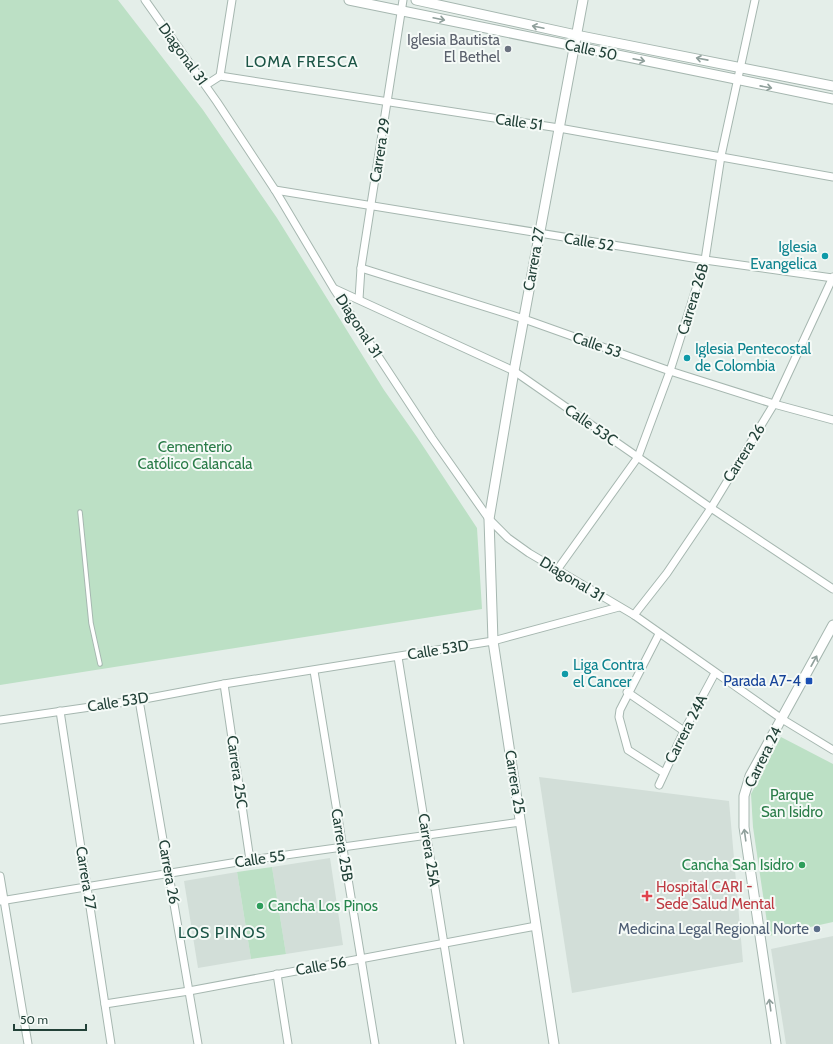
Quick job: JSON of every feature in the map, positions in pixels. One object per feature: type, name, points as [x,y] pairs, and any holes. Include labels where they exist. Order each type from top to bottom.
[{"type":"street","name":"Diagonal 31","points":[[145,0],[206,85],[275,190],[334,289],[432,438],[489,519],[508,538],[557,570],[619,607]]},
{"type":"street","points":[[206,85],[220,76],[232,0]]},
{"type":"street","name":"Calle 50","points":[[348,0],[736,81],[833,99]]},
{"type":"street","name":"Carrera 29","points":[[358,299],[361,268],[403,0]]},
{"type":"street","name":"Calle 50","points":[[416,0],[576,35],[740,66],[833,86]]},
{"type":"street","name":"Carrera 27","points":[[489,519],[514,371],[583,0]]},
{"type":"street","name":"Carrera 26B","points":[[557,570],[638,457],[670,371],[705,260],[721,156],[736,81],[755,0]]},
{"type":"street","name":"Calle 51","points":[[220,76],[387,103],[559,128],[833,177]]},
{"type":"street","name":"Calle 52","points":[[275,190],[705,260],[833,277]]},
{"type":"street","name":"Calle 53","points":[[361,268],[524,319],[670,371],[774,404],[833,420]]},
{"type":"street","name":"Carrera 26","points":[[634,615],[667,573],[711,508],[774,404],[833,277]]},
{"type":"street","name":"Calle 53C","points":[[334,289],[514,371],[711,508],[833,589]]},
{"type":"street","name":"Carrera 25","points":[[489,519],[494,641],[554,1044]]},
{"type":"street","points":[[619,607],[634,615],[782,720],[833,750]]},
{"type":"street","name":"Calle 53D","points":[[0,720],[139,700],[224,684],[314,671],[494,641],[619,607]]},
{"type":"street","name":"Carrera 24","points":[[776,1044],[744,828],[744,796],[750,776],[833,625]]},
{"type":"street","points":[[659,634],[627,692],[619,717],[626,746],[630,752],[664,773]]},
{"type":"street","name":"Carrera 25A","points":[[398,656],[460,1044]]},
{"type":"street","name":"Carrera 25B","points":[[314,671],[375,1044]]},
{"type":"street","name":"Carrera 24A","points":[[659,785],[684,731],[715,673]]},
{"type":"street","name":"Carrera 25C","points":[[224,684],[250,860]]},
{"type":"street","points":[[627,692],[684,731]]},
{"type":"street","name":"Carrera 26","points":[[139,700],[198,1044]]},
{"type":"street","name":"Carrera 27","points":[[60,711],[111,1044]]},
{"type":"street","name":"Calle 55","points":[[2,900],[250,860],[521,822]]},
{"type":"street","points":[[0,876],[2,900],[28,1044]]},
{"type":"street","name":"Calle 56","points":[[105,1004],[189,991],[536,926]]},
{"type":"street","points":[[277,974],[288,1044]]},
{"type":"lane","points":[[80,512],[90,623],[100,664]]},
{"type":"shaded area","name":"Hospital CARI - Sede Salud Mental","points":[[539,777],[729,801],[743,962],[572,993]]},
{"type":"shaded area","points":[[330,858],[343,945],[286,954],[272,867]]},
{"type":"shaded area","points":[[237,872],[251,959],[198,968],[184,881]]},
{"type":"shaded area","points":[[833,936],[833,1044],[786,1044],[771,949]]},
{"type":"green space","name":"Cementerio Católico Calancala","points":[[0,0],[118,0],[203,110],[277,218],[384,390],[477,528],[482,609],[0,685]]},
{"type":"green space","name":"Parque San Isidro","points":[[781,737],[833,764],[833,922],[769,936],[753,827],[751,794]]},
{"type":"green space","name":"Cancha Los Pinos","points":[[272,867],[286,954],[251,959],[237,872]]},
{"type":"place","name":"Iglesia Bautista El Bethel","points":[[508,49]]},
{"type":"place","name":"Iglesia Evangelica","points":[[825,256]]},
{"type":"place","name":"Iglesia Pentecostal de Colombia","points":[[687,358]]},
{"type":"place","name":"Liga Contra el Cancer","points":[[565,674]]},
{"type":"place","name":"Parada A7-4","points":[[809,681]]},
{"type":"place","name":"Cancha San Isidro","points":[[802,865]]},
{"type":"place","name":"Hospital CARI - Sede Salud Mental","points":[[647,896]]},
{"type":"place","name":"Cancha Los Pinos","points":[[260,906]]},
{"type":"place","name":"Medicina Legal Regional Norte","points":[[817,929]]},
{"type":"district","name":"LOMA FRESCA","points":[[302,61]]},
{"type":"district","name":"LOS PINOS","points":[[222,932]]}]
